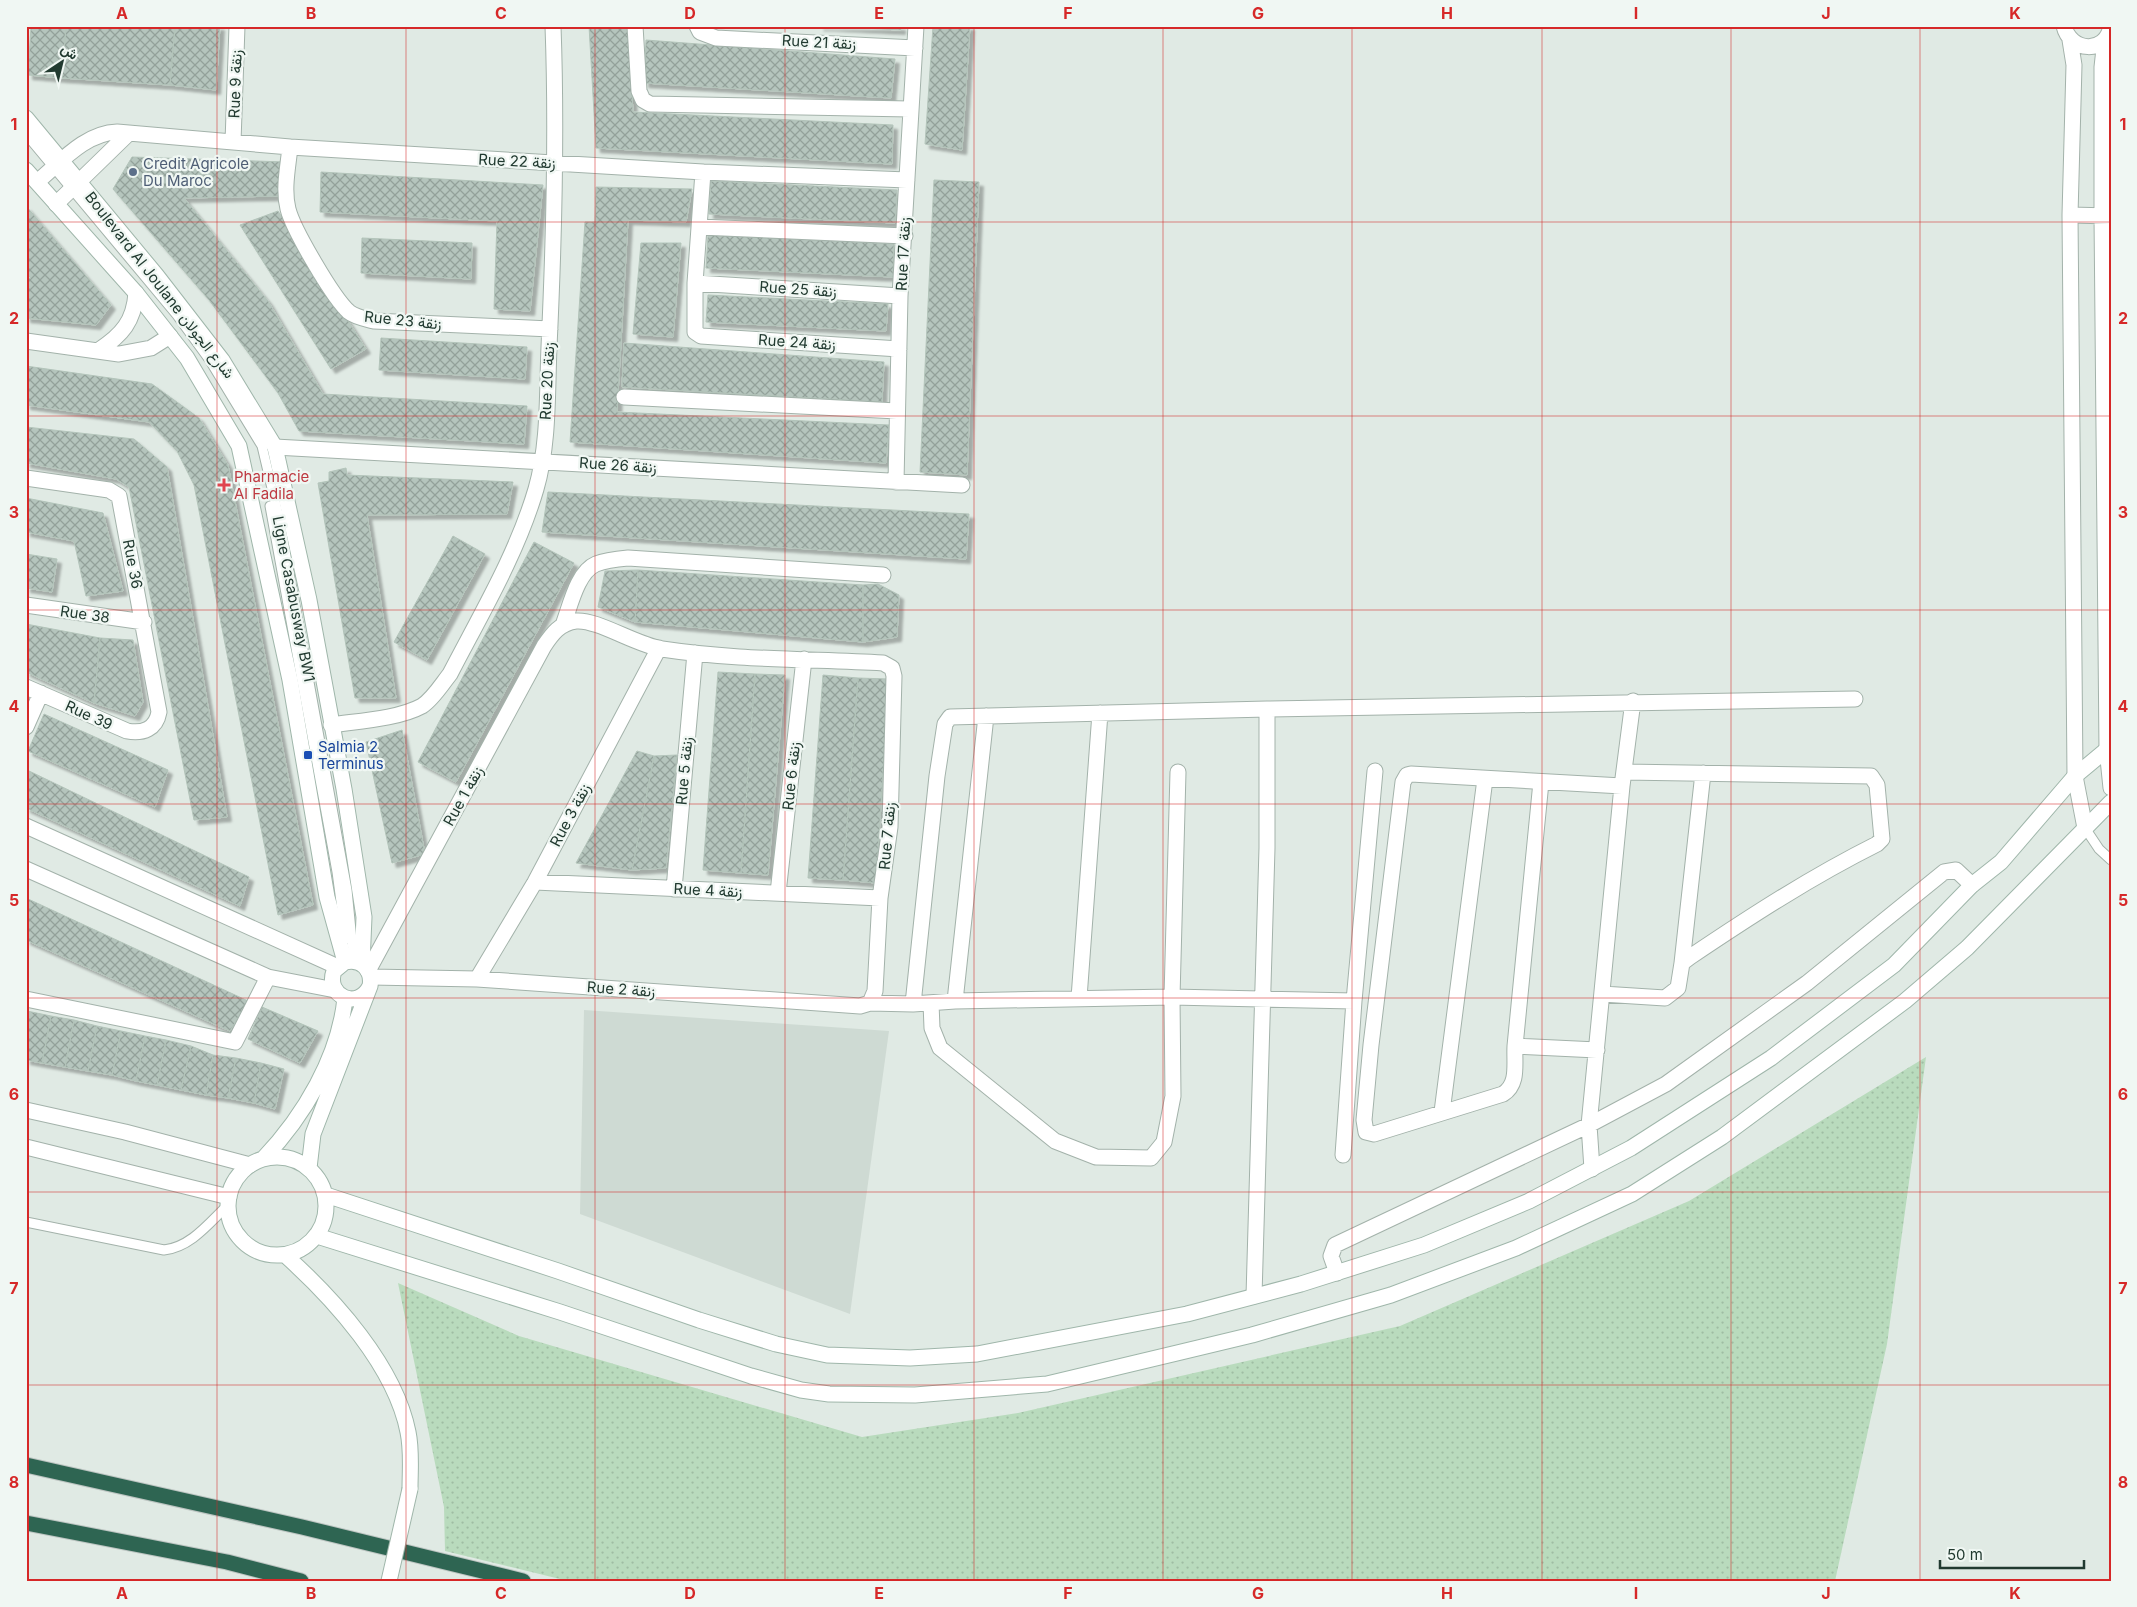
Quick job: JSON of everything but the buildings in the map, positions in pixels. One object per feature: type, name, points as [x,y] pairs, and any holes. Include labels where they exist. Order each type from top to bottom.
[{"type":"highway","points":[[26,1465],[292,1524],[523,1581]]},
{"type":"highway","points":[[26,1523],[227,1562],[301,1581]]},
{"type":"street","name":"Rue 9 زنقة","points":[[233,142],[237,26]]},
{"type":"street","name":"Rue 20 زنقة","points":[[331,725],[400,714],[424,705],[450,674],[506,565],[526,519],[543,460],[556,163],[554,26]]},
{"type":"street","points":[[635,26],[639,91],[643,100],[650,104],[910,109]]},
{"type":"street","name":"Rue 21 زنقة","points":[[697,26],[700,32],[716,38],[915,48]]},
{"type":"street","name":"Rue 17 زنقة","points":[[896,482],[900,296],[916,26]]},
{"type":"street","points":[[2067,33],[2076,45],[2092,47],[2108,33]]},
{"type":"street","points":[[2067,33],[2074,65],[2070,215],[2075,776],[2085,828]]},
{"type":"street","points":[[2108,33],[2102,66],[2107,216],[2109,747],[2111,788]]},
{"type":"street","name":"Boulevard Al Joulane شارع الجولان","points":[[26,118],[55,167],[222,360],[275,447],[309,600],[344,789],[364,917],[357,968]]},
{"type":"street","name":"Rue 22 زنقة","points":[[37,182],[90,138],[98,134],[117,132],[290,147],[703,172],[907,180]]},
{"type":"street","points":[[56,204],[128,134]]},
{"type":"street","name":"Rue 23 زنقة","points":[[290,147],[287,183],[288,211],[296,229],[325,278],[341,304],[350,313],[374,320],[550,329]]},
{"type":"street","name":"Boulevard Al Joulane شارع الجولان","points":[[26,170],[136,293],[188,358],[239,446],[290,680],[327,897],[357,968]]},
{"type":"street","points":[[695,283],[703,172]]},
{"type":"street","points":[[2070,215],[2107,216]]},
{"type":"street","points":[[700,227],[904,236]]},
{"type":"street","name":"Rue 25 زنقة","points":[[695,283],[900,296]]},
{"type":"street","name":"Rue 24 زنقة","points":[[695,283],[695,332],[701,336],[899,349]]},
{"type":"street","points":[[99,350],[119,337],[126,328],[132,317],[136,293]]},
{"type":"street","points":[[26,341],[119,354],[140,352],[161,343],[170,336]]},
{"type":"street","points":[[624,397],[897,410]]},
{"type":"street","name":"Rue 26 زنقة","points":[[275,447],[543,460],[962,485]]},
{"type":"street","name":"Rue 36","points":[[26,478],[108,490],[118,494],[159,703],[158,717],[153,726]]},
{"type":"street","points":[[563,625],[583,577],[595,564],[605,561],[628,558],[883,575]]},
{"type":"street","name":"Rue 38","points":[[26,605],[144,622]]},
{"type":"street","points":[[563,625],[574,621],[588,621],[627,639],[659,648],[695,654],[804,659]]},
{"type":"street","name":"Rue 1 زنقة","points":[[357,968],[544,646],[553,633],[563,625]]},
{"type":"street","name":"Rue 3 زنقة","points":[[477,979],[535,882],[659,648]]},
{"type":"street","name":"Rue 5 زنقة","points":[[674,888],[695,654]]},
{"type":"street","name":"Rue 7 زنقة","points":[[804,659],[883,663],[892,668],[894,676],[890,827],[880,898],[875,991],[870,1003]]},
{"type":"street","name":"Rue 6 زنقة","points":[[778,893],[804,659]]},
{"type":"street","name":"Rue 39","points":[[26,687],[127,731],[145,731],[153,726]]},
{"type":"street","points":[[26,727],[40,693]]},
{"type":"street","points":[[912,1004],[937,776],[945,724],[950,717],[1633,701],[1854,699]]},
{"type":"street","points":[[1592,1169],[1589,1126],[1623,779],[1633,701]]},
{"type":"street","points":[[1254,1296],[1267,848],[1267,709]]},
{"type":"street","points":[[1078,998],[1100,713]]},
{"type":"street","points":[[956,1001],[986,716]]},
{"type":"street","points":[[326,1195],[558,1271],[699,1320],[776,1344],[827,1355],[910,1358],[976,1354],[1187,1314],[1337,1273],[1451,1234],[1528,1201],[1631,1148],[1770,1058],[1894,965],[1972,885],[2001,862],[2075,776],[2109,747]]},
{"type":"street","points":[[1343,1155],[1354,1001],[1375,771]]},
{"type":"street","points":[[930,1003],[932,1028],[940,1048],[1056,1141],[1096,1157],[1152,1158],[1164,1142],[1173,1096],[1172,997],[1178,772]]},
{"type":"street","points":[[1602,994],[1665,998],[1678,988],[1704,773]]},
{"type":"street","points":[[1541,782],[1515,1046],[1514,1082],[1510,1090],[1503,1094],[1374,1134],[1366,1132],[1364,1128],[1370,1045],[1403,782],[1407,775],[1541,782],[1623,779],[1704,773],[1871,776],[1877,784],[1882,839],[1877,844],[1836,864],[1771,902],[1682,963]]},
{"type":"street","points":[[1442,1112],[1485,779]]},
{"type":"street","points":[[317,1236],[801,1390],[829,1394],[906,1395],[1047,1384],[1252,1335],[1391,1295],[1516,1248],[1632,1194],[1722,1137],[1905,1001],[1967,948],[2111,802]]},
{"type":"street","points":[[26,826],[357,968],[366,993],[358,998],[268,977],[26,869]]},
{"type":"street","points":[[1337,1273],[1331,1256],[1335,1245],[1341,1241],[1589,1126],[1674,1078],[1807,983],[1944,872],[1956,870],[1972,885]]},
{"type":"street","name":"Rue 4 زنقة","points":[[535,882],[880,898]]},
{"type":"street","points":[[26,1110],[256,1162],[279,1156],[295,1159],[309,1168],[319,1180],[326,1195],[327,1209],[324,1223],[317,1236],[308,1244],[286,1255],[268,1254],[252,1249],[239,1237],[230,1222],[228,1201],[236,1178],[256,1162],[287,1132],[317,1082],[339,1034],[340,994],[332,980],[357,968]]},
{"type":"street","points":[[309,1168],[313,1134],[357,968]]},
{"type":"street","name":"Rue 2 زنقة","points":[[357,968],[477,979],[860,1006],[870,1003],[912,1004],[956,1001],[1172,997],[1354,1001]]},
{"type":"street","points":[[26,999],[235,1042],[268,977]]},
{"type":"street","points":[[1515,1046],[1597,1050]]},
{"type":"street","points":[[26,1146],[228,1201]]},
{"type":"street","points":[[286,1255],[314,1281],[353,1327],[392,1388],[402,1411],[408,1433],[410,1489],[389,1581]]},
{"type":"lane","points":[[26,134],[55,167]]},
{"type":"lane","points":[[26,143],[55,167]]},
{"type":"lane","name":"Ligne Casabusway BW1","points":[[73,188],[177,315],[209,359],[262,446],[279,518],[345,881],[357,968]]},
{"type":"lane","points":[[2085,828],[2099,849],[2111,860]]},
{"type":"lane","points":[[26,1222],[164,1250],[189,1242],[228,1201]]},
{"type":"shaded area","points":[[584,1010],[889,1031],[850,1314],[580,1214]]},
{"type":"green space","points":[[1926,1057],[1887,1344],[1835,1581],[568,1581],[445,1551],[444,1507],[398,1283],[519,1336],[862,1437],[1018,1413],[1400,1326],[1689,1201]]},
{"type":"place","name":"Credit Agricole Du Maroc","points":[[133,172]]},
{"type":"place","name":"Pharmacie Al Fadila","points":[[224,485]]},
{"type":"place","name":"Salmia 2 Terminus","points":[[308,755]]}]
